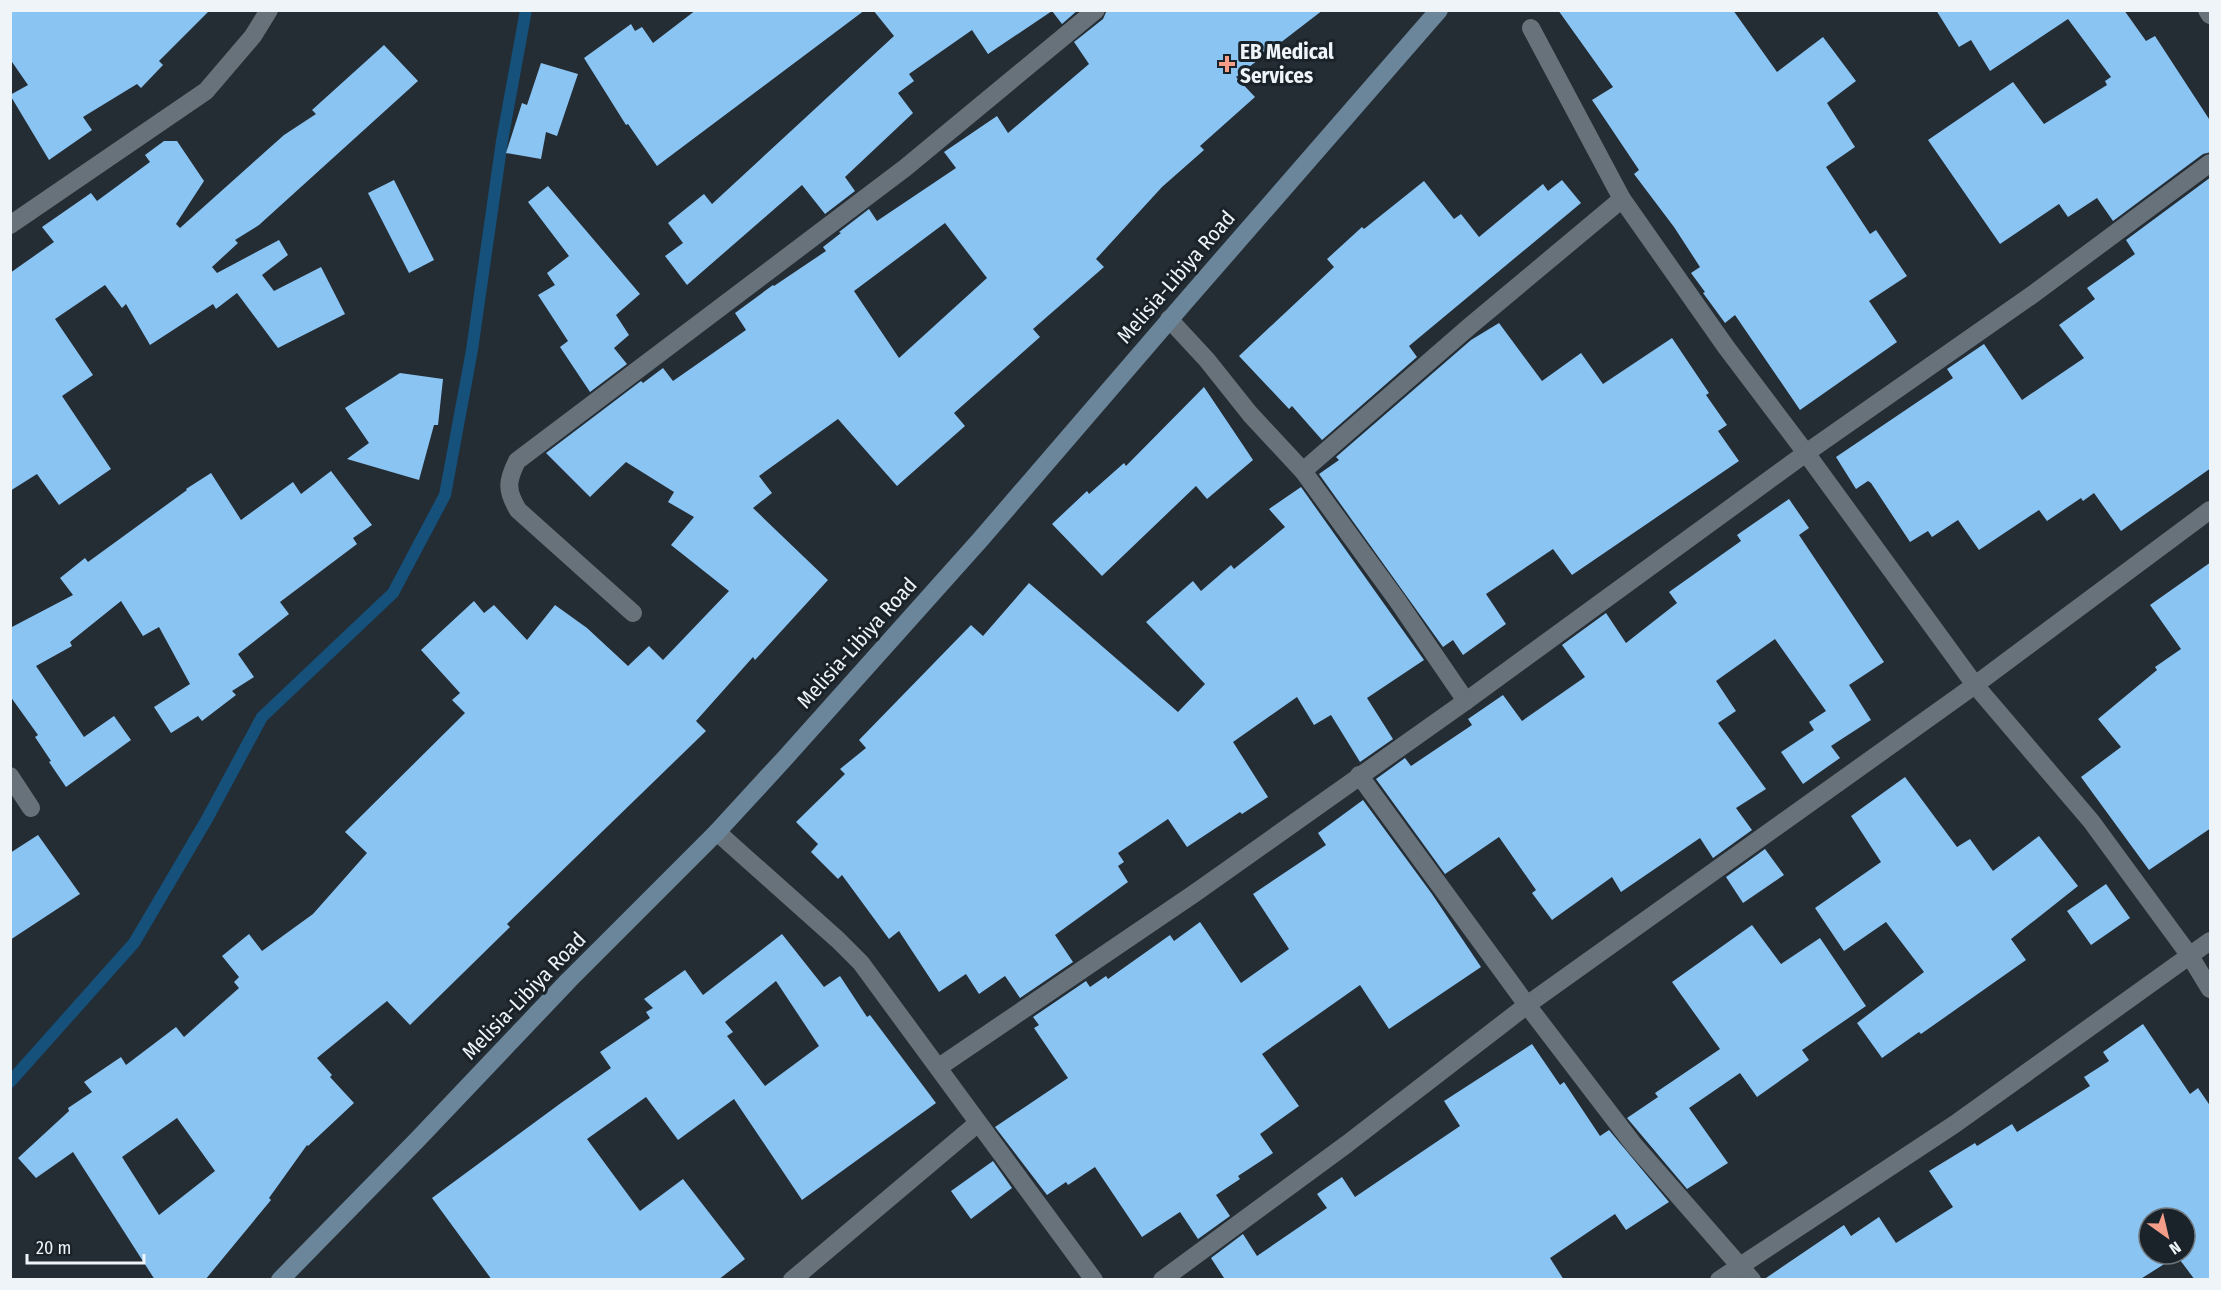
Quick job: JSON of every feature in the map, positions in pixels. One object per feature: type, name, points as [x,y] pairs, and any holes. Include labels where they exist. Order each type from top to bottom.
[{"type":"main road","name":"Melisia-Libiya Road","points":[[280,1280],[569,980],[717,832],[980,540],[1169,319],[1439,10]]},
{"type":"street","points":[[10,225],[206,91],[254,36],[269,10]]},
{"type":"street","points":[[633,613],[518,510],[509,495],[510,475],[517,460],[905,168],[1096,10]]},
{"type":"street","points":[[2207,10],[2211,15]]},
{"type":"street","points":[[1531,28],[1622,199],[1726,347],[1975,685],[2091,821],[2190,956],[2211,989]]},
{"type":"street","points":[[939,1067],[1195,893],[1466,701],[1806,453],[2032,295],[2211,163]]},
{"type":"street","points":[[1303,471],[1470,326],[1622,199]]},
{"type":"street","points":[[1169,319],[1207,360],[1250,414],[1303,471],[1397,600],[1466,701]]},
{"type":"street","points":[[1162,1280],[1347,1144],[1527,1005],[1975,685],[2211,510]]},
{"type":"street","points":[[1359,775],[1527,1005],[1634,1144],[1752,1280]]},
{"type":"street","points":[[10,776],[31,808]]},
{"type":"street","points":[[717,832],[861,963],[1094,1280]]},
{"type":"street","points":[[1719,1280],[1955,1124],[2211,940]]},
{"type":"street","points":[[792,1280],[978,1123]]},
{"type":"building","points":[[10,10],[210,10],[159,61],[163,65],[141,88],[137,84],[83,117],[92,130],[49,160],[10,95],[28,85],[10,59]]},
{"type":"building","points":[[696,10],[865,10],[657,166],[628,124],[626,125],[584,58],[631,24],[635,31],[642,27],[653,43]]},
{"type":"building","points":[[873,10],[1078,10],[1062,24],[1052,11],[988,54],[972,30],[909,74],[914,81],[898,93],[913,113],[845,177],[855,191],[825,214],[802,185],[687,285],[665,256],[683,243],[668,223],[704,194],[712,204],[894,36]]},
{"type":"building","points":[[1107,10],[1323,10],[1236,77],[1255,97],[1200,146],[1204,150],[1162,187],[1096,259],[1104,267],[1033,329],[1040,337],[954,413],[965,426],[897,486],[838,419],[759,476],[772,493],[753,508],[828,580],[755,660],[753,657],[696,721],[706,731],[507,924],[510,927],[410,1025],[387,1001],[317,1058],[332,1075],[330,1077],[354,1103],[307,1145],[269,1198],[271,1200],[205,1280],[155,1280],[73,1152],[36,1178],[18,1158],[69,1111],[68,1108],[92,1092],[84,1082],[121,1057],[126,1065],[176,1027],[184,1037],[239,988],[234,982],[239,977],[222,956],[249,934],[262,951],[313,914],[367,853],[345,832],[465,713],[452,700],[460,693],[421,650],[474,601],[484,613],[494,605],[527,640],[555,605],[587,628],[628,666],[649,646],[663,660],[729,591],[671,545],[694,517],[668,502],[674,492],[626,462],[590,497],[546,453],[641,381],[643,383],[663,368],[673,381],[746,330],[735,313],[826,251],[823,247],[869,209],[877,221],[956,168],[944,152],[997,116],[1008,133],[1089,64],[1074,42],[1103,19]],"holes":[[[945,223],[987,278],[899,358],[854,291]],[[177,1118],[215,1171],[159,1215],[122,1157]]]},
{"type":"building","points":[[1558,10],[1733,10],[1777,72],[1823,37],[1856,81],[1827,103],[1855,147],[1826,167],[1870,234],[1876,230],[1907,276],[1869,301],[1897,342],[1800,410],[1735,315],[1725,323],[1703,293],[1705,292],[1691,273],[1700,267],[1674,227],[1634,174],[1639,170],[1592,100],[1613,87]]},
{"type":"building","points":[[1936,10],[2124,10],[2146,41],[2155,36],[2211,122],[2211,152],[2203,154],[2113,221],[2097,198],[2068,217],[2059,204],[2000,244],[1928,140],[2013,82],[2044,124],[2107,85],[2105,81],[2111,77],[2068,19],[1990,71],[1971,40],[1959,47]]},
{"type":"building","points":[[384,45],[418,81],[259,225],[235,240],[238,243],[212,267],[217,273],[279,240],[288,255],[262,275],[274,291],[321,267],[345,314],[278,348],[237,293],[216,309],[213,304],[150,345],[126,304],[122,308],[105,285],[55,319],[93,375],[62,396],[111,469],[59,505],[37,474],[10,491],[10,273],[54,242],[42,227],[91,193],[97,201],[150,162],[145,155],[164,141],[177,141],[204,181],[176,224],[180,228],[284,135],[316,114],[312,110]]},
{"type":"building","points":[[541,63],[578,74],[557,136],[546,132],[541,159],[506,153],[522,103],[527,105]]},
{"type":"building","points":[[2211,177],[2211,468],[2121,531],[2094,493],[2083,501],[2081,498],[2047,521],[2039,510],[1979,550],[1958,520],[1932,537],[1928,531],[1910,542],[1871,483],[1868,481],[1856,489],[1836,457],[1953,378],[1947,369],[1984,344],[2022,400],[2084,358],[2059,325],[2095,299],[2087,288],[2135,254],[2126,240]]},
{"type":"building","points":[[394,180],[434,260],[409,273],[368,193]]},
{"type":"building","points":[[1562,180],[1581,203],[1409,346],[1417,357],[1322,440],[1292,406],[1289,409],[1239,356],[1334,267],[1327,259],[1362,227],[1364,229],[1424,181],[1454,219],[1461,214],[1479,237],[1543,184],[1548,191]]},
{"type":"building","points":[[548,186],[640,294],[616,315],[629,335],[614,348],[627,364],[590,392],[560,347],[568,341],[538,295],[555,285],[547,273],[569,256],[528,202]]},
{"type":"building","points":[[1499,323],[1542,381],[1581,353],[1603,384],[1672,338],[1709,393],[1706,395],[1727,425],[1718,431],[1739,461],[1572,575],[1553,549],[1486,594],[1506,624],[1463,655],[1453,640],[1443,647],[1319,474],[1339,460],[1336,457],[1471,340]]},
{"type":"building","points":[[400,373],[443,379],[438,425],[434,425],[419,480],[347,459],[369,443],[345,408]]},
{"type":"building","points":[[1204,387],[1253,460],[1207,499],[1196,486],[1102,576],[1052,524],[1087,491],[1089,494],[1124,463],[1126,466]]},
{"type":"building","points":[[331,471],[372,525],[353,538],[357,544],[280,602],[289,614],[238,654],[254,677],[232,691],[236,695],[202,721],[198,716],[171,733],[154,707],[190,684],[159,627],[143,636],[121,601],[70,642],[72,646],[36,666],[84,737],[114,716],[131,740],[66,787],[35,737],[38,735],[10,696],[10,628],[73,595],[60,578],[85,558],[88,562],[211,473],[241,520],[293,482],[301,494]]},
{"type":"building","points":[[1301,487],[1424,660],[1367,698],[1393,739],[1360,762],[1331,715],[1314,725],[1297,697],[1233,742],[1268,797],[1242,814],[1240,812],[1187,847],[1168,819],[1118,853],[1124,862],[1118,866],[1128,882],[1055,935],[1073,962],[1020,998],[1005,976],[979,994],[966,974],[939,992],[899,931],[889,939],[842,875],[838,879],[811,852],[818,844],[796,822],[845,774],[840,769],[866,748],[859,740],[971,625],[983,636],[1029,583],[1178,712],[1205,684],[1146,622],[1193,581],[1201,591],[1231,565],[1234,569],[1285,527],[1269,509]]},
{"type":"building","points":[[1789,499],[1809,528],[1799,535],[1884,662],[1849,685],[1871,720],[1831,746],[1840,758],[1803,784],[1781,752],[1814,730],[1809,722],[1826,711],[1775,639],[1716,681],[1736,711],[1718,723],[1766,789],[1736,808],[1752,830],[1713,858],[1700,838],[1621,892],[1612,877],[1552,920],[1532,893],[1536,890],[1499,837],[1445,874],[1376,779],[1405,758],[1411,766],[1472,725],[1468,719],[1503,695],[1522,721],[1585,677],[1562,645],[1606,613],[1626,643],[1677,603],[1669,592],[1741,541],[1737,535]]},
{"type":"building","points":[[2211,562],[2211,828],[2149,870],[2081,777],[2121,747],[2098,719],[2157,670],[2155,667],[2181,649],[2150,605]]},
{"type":"building","points":[[1905,777],[1957,847],[1970,839],[1993,871],[2039,836],[2078,886],[2011,939],[2026,960],[1921,1034],[1919,1032],[1882,1058],[1857,1023],[1924,972],[1886,922],[1844,951],[1815,908],[1881,862],[1851,816]]},
{"type":"building","points":[[1363,800],[1432,894],[1481,967],[1389,1029],[1360,985],[1262,1054],[1299,1106],[1260,1134],[1273,1153],[1238,1176],[1240,1179],[1216,1195],[1230,1216],[1198,1239],[1180,1212],[1142,1237],[1095,1167],[1068,1185],[1066,1182],[1047,1195],[995,1127],[1068,1078],[1034,1028],[1039,1025],[1033,1017],[1086,981],[1090,987],[1106,976],[1108,979],[1170,935],[1174,941],[1200,922],[1241,983],[1289,949],[1253,894],[1326,845],[1318,833]]},
{"type":"building","points":[[38,835],[80,894],[10,940],[10,853]]},
{"type":"building","points":[[1765,849],[1784,875],[1743,903],[1726,877]]},
{"type":"building","points":[[2106,884],[2130,918],[2091,945],[2067,911]]},
{"type":"building","points":[[1752,925],[1781,964],[1820,938],[1866,1006],[1802,1050],[1809,1060],[1757,1097],[1740,1073],[1689,1108],[1728,1163],[1687,1189],[1627,1118],[1658,1097],[1655,1093],[1720,1049],[1672,982]]},
{"type":"building","points":[[782,934],[824,987],[840,976],[867,1017],[870,1015],[936,1103],[802,1200],[734,1099],[678,1140],[646,1097],[587,1139],[640,1211],[683,1179],[745,1259],[718,1280],[492,1280],[432,1198],[611,1068],[600,1052],[650,1018],[646,1012],[653,1008],[644,999],[685,970],[703,995]],"holes":[[[776,981],[819,1046],[765,1086],[727,1036],[733,1032],[725,1022]]]},
{"type":"building","points":[[2143,1024],[2190,1094],[2198,1088],[2211,1107],[2211,1280],[2195,1280],[2184,1266],[2197,1266],[2197,1206],[2137,1206],[2137,1266],[2161,1266],[2139,1280],[1763,1280],[1844,1225],[1851,1236],[1879,1217],[1896,1243],[1953,1207],[1929,1171],[1975,1143],[1977,1146],[2012,1124],[2017,1132],[2090,1086],[2084,1077],[2109,1061],[2103,1052]]},
{"type":"building","points":[[1532,1044],[1560,1085],[1564,1082],[1600,1136],[1609,1130],[1669,1202],[1626,1230],[1615,1214],[1550,1258],[1564,1280],[1222,1280],[1224,1278],[1211,1258],[1243,1234],[1257,1256],[1327,1208],[1317,1194],[1342,1177],[1355,1197],[1460,1126],[1444,1101]]},
{"type":"building","points":[[993,1161],[1012,1188],[971,1219],[951,1191]]},
{"type":"waterway","points":[[10,1082],[134,943],[207,819],[262,717],[393,593],[445,495],[472,350],[502,141],[526,10]]},
{"type":"place","name":"EB Medical Services","points":[[1227,64]]}]
